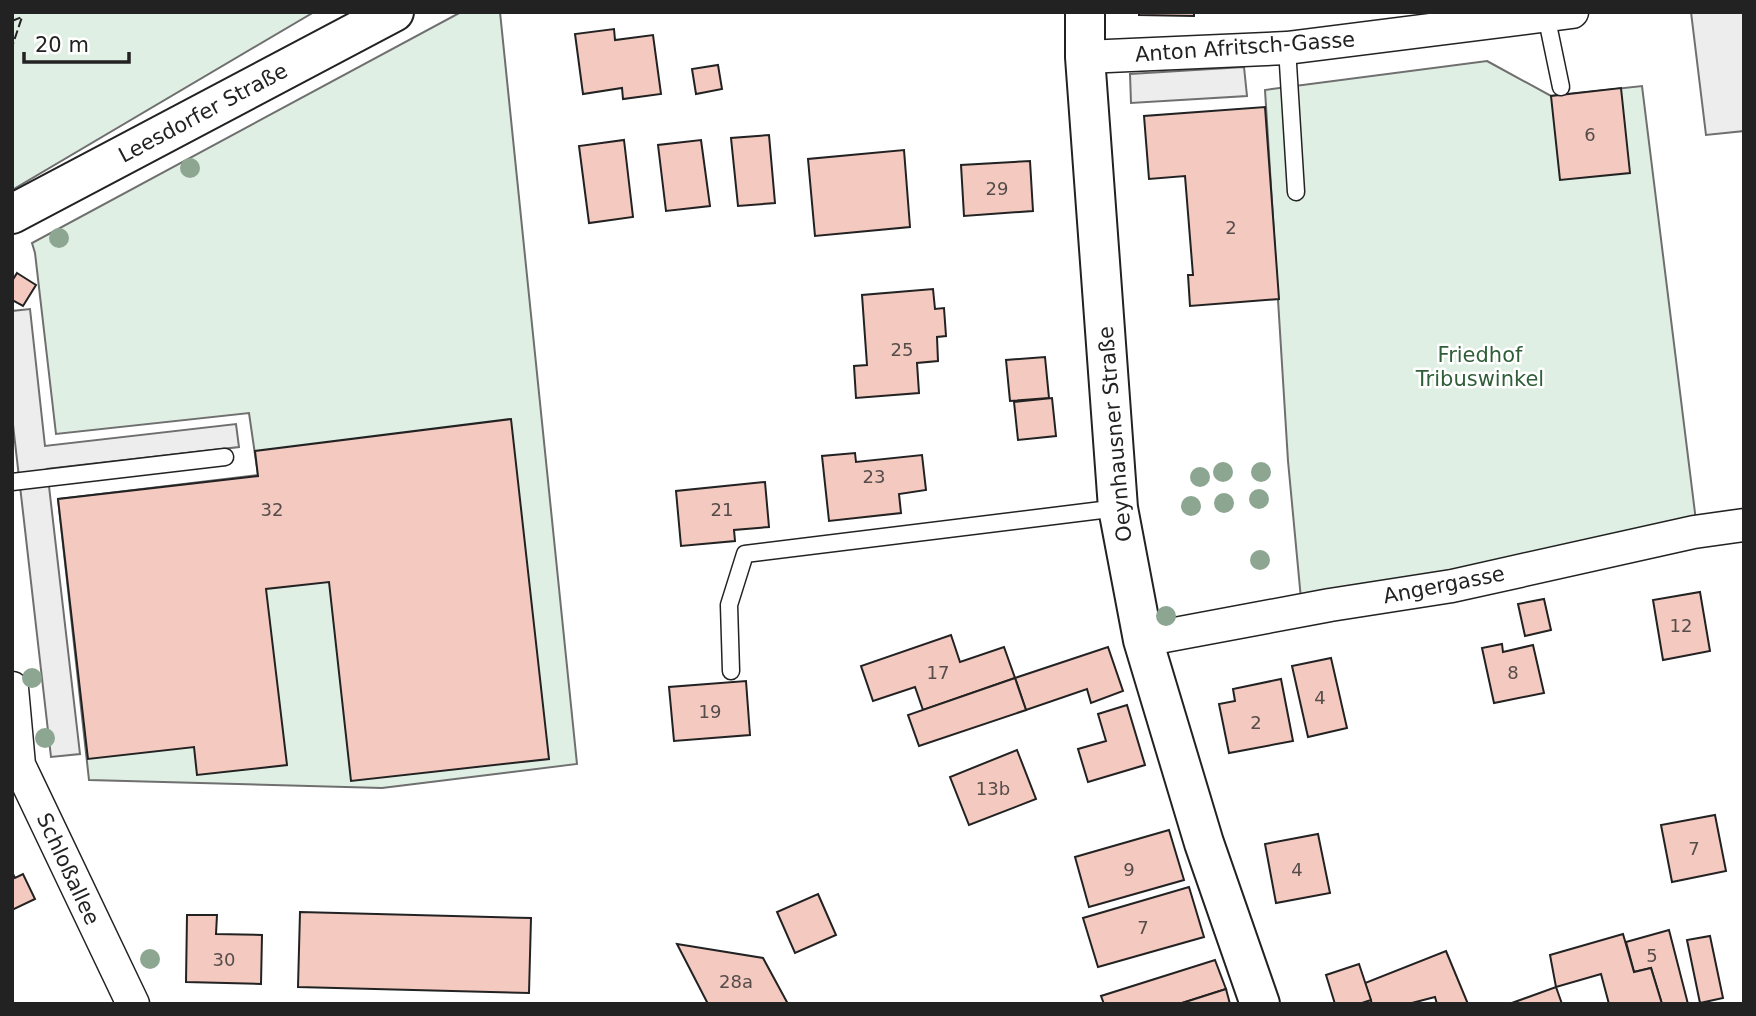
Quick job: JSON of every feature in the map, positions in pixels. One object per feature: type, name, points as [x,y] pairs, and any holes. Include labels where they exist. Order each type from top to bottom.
[{"type":"street","name":"Leesdorfer Straße","points":[[12,214],[394,12]]},
{"type":"street","name":"Oeynhausner Straße","points":[[1085,12],[1085,57],[1118,508],[1143,640],[1204,843],[1260,1004]]},
{"type":"street","name":"Anton Afritsch-Gasse","points":[[1085,57],[1287,48],[1559,14]]},
{"type":"street","name":"Angergasse","points":[[1143,640],[1452,586],[1694,532],[1744,526]]},
{"type":"street","name":"Schloßallee","points":[[12,688],[19,765],[133,1004]]},
{"type":"lane","points":[[1559,14],[1561,87]]},
{"type":"lane","points":[[1287,48],[1296,192]]},
{"type":"lane","points":[[12,482],[226,457]]},
{"type":"lane","points":[[731,671],[729,605],[745,554],[1118,508]]},
{"type":"green space","points":[[12,12],[314,12],[12,190]]},
{"type":"green space","points":[[461,12],[500,12],[577,764],[382,788],[89,780],[58,499],[258,475],[249,413],[56,434],[32,243]]},
{"type":"green space","name":"Friedhof Tribuswinkel","points":[[1487,61],[1551,96],[1642,86],[1696,521],[1432,578],[1301,599],[1288,461],[1265,90]]},
{"type":"shaded area","points":[[1691,12],[1744,12],[1744,131],[1706,135]]},
{"type":"shaded area","points":[[1244,67],[1247,96],[1131,103],[1130,74]]},
{"type":"shaded area","points":[[30,309],[45,446],[236,424],[239,447],[47,469],[80,754],[51,757],[12,416],[12,311]]},
{"type":"building","points":[[1139,12],[1194,12],[1194,16],[1139,15]]},
{"type":"building","points":[[614,29],[615,40],[653,35],[661,94],[623,99],[622,88],[583,94],[575,34]]},
{"type":"building","points":[[718,65],[722,89],[696,94],[692,69]]},
{"type":"building","points":[[1621,88],[1630,173],[1560,180],[1551,96]]},
{"type":"building","points":[[1265,107],[1279,299],[1190,306],[1188,275],[1193,275],[1185,176],[1149,179],[1144,116]]},
{"type":"building","points":[[769,135],[775,203],[738,206],[731,138]]},
{"type":"building","points":[[624,140],[633,217],[589,223],[579,146]]},
{"type":"building","points":[[701,140],[710,206],[666,211],[658,145]]},
{"type":"building","points":[[904,150],[910,227],[815,236],[808,159]]},
{"type":"building","points":[[1030,161],[1033,211],[964,216],[961,165]]},
{"type":"building","points":[[17,273],[36,285],[23,306],[12,300],[12,281]]},
{"type":"building","points":[[933,289],[935,309],[944,308],[946,336],[937,337],[938,361],[917,363],[919,393],[856,398],[854,366],[867,365],[862,295]]},
{"type":"building","points":[[1045,357],[1049,398],[1010,401],[1006,360]]},
{"type":"building","points":[[1052,398],[1056,436],[1018,440],[1014,402]]},
{"type":"building","points":[[511,419],[549,759],[351,781],[329,582],[266,589],[287,765],[197,775],[194,747],[88,759],[58,499],[258,476],[255,451]]},
{"type":"building","points":[[855,453],[856,462],[922,455],[926,490],[899,494],[901,513],[829,521],[822,456]]},
{"type":"building","points":[[765,482],[769,527],[734,530],[735,541],[681,546],[676,491]]},
{"type":"building","points":[[1700,592],[1710,651],[1663,660],[1653,600]]},
{"type":"building","points":[[1544,599],[1551,630],[1525,636],[1518,604]]},
{"type":"building","points":[[951,635],[960,662],[1004,647],[1015,678],[923,710],[915,687],[873,701],[861,666]]},
{"type":"building","points":[[1502,644],[1503,652],[1533,645],[1544,693],[1494,703],[1482,648]]},
{"type":"building","points":[[1108,647],[1123,691],[1091,703],[1087,689],[1026,710],[1015,678]]},
{"type":"building","points":[[1331,658],[1347,728],[1308,737],[1292,666]]},
{"type":"building","points":[[1015,678],[1026,710],[919,746],[908,715]]},
{"type":"building","points":[[1281,679],[1293,741],[1229,753],[1219,704],[1235,701],[1233,689]]},
{"type":"building","points":[[746,681],[750,735],[674,741],[669,687]]},
{"type":"building","points":[[1127,705],[1145,765],[1088,782],[1078,749],[1106,741],[1098,714]]},
{"type":"building","points":[[1017,750],[1036,799],[969,825],[950,777]]},
{"type":"building","points":[[1715,815],[1726,871],[1672,882],[1661,825]]},
{"type":"building","points":[[1169,830],[1184,880],[1089,907],[1075,857]]},
{"type":"building","points":[[1318,834],[1330,893],[1276,903],[1265,844]]},
{"type":"building","points":[[12,872],[15,878],[23,874],[35,899],[12,910]]},
{"type":"building","points":[[1189,887],[1204,937],[1098,967],[1083,918]]},
{"type":"building","points":[[818,894],[836,935],[795,953],[777,912]]},
{"type":"building","points":[[300,912],[531,918],[529,993],[298,987]]},
{"type":"building","points":[[187,915],[217,915],[216,934],[262,935],[261,984],[186,982]]},
{"type":"building","points":[[1669,930],[1688,1004],[1662,1004],[1651,968],[1634,972],[1626,942]]},
{"type":"building","points":[[1623,934],[1634,972],[1651,968],[1662,1004],[1609,1004],[1601,974],[1556,987],[1550,955]]},
{"type":"building","points":[[1710,936],[1723,998],[1700,1003],[1687,940]]},
{"type":"building","points":[[677,944],[763,958],[788,1004],[708,1004]]},
{"type":"building","points":[[1446,951],[1468,1004],[1437,1004],[1435,997],[1408,1004],[1372,1004],[1365,983]]},
{"type":"building","points":[[1215,960],[1226,989],[1179,1004],[1104,1004],[1101,996]]},
{"type":"building","points":[[1359,964],[1371,1000],[1359,1004],[1335,1004],[1326,975]]},
{"type":"building","points":[[1556,987],[1562,1004],[1509,1004]]},
{"type":"building","points":[[1226,989],[1230,1004],[1179,1004]]},
{"type":"fence","points":[[12,21],[22,17],[12,47]]}]
